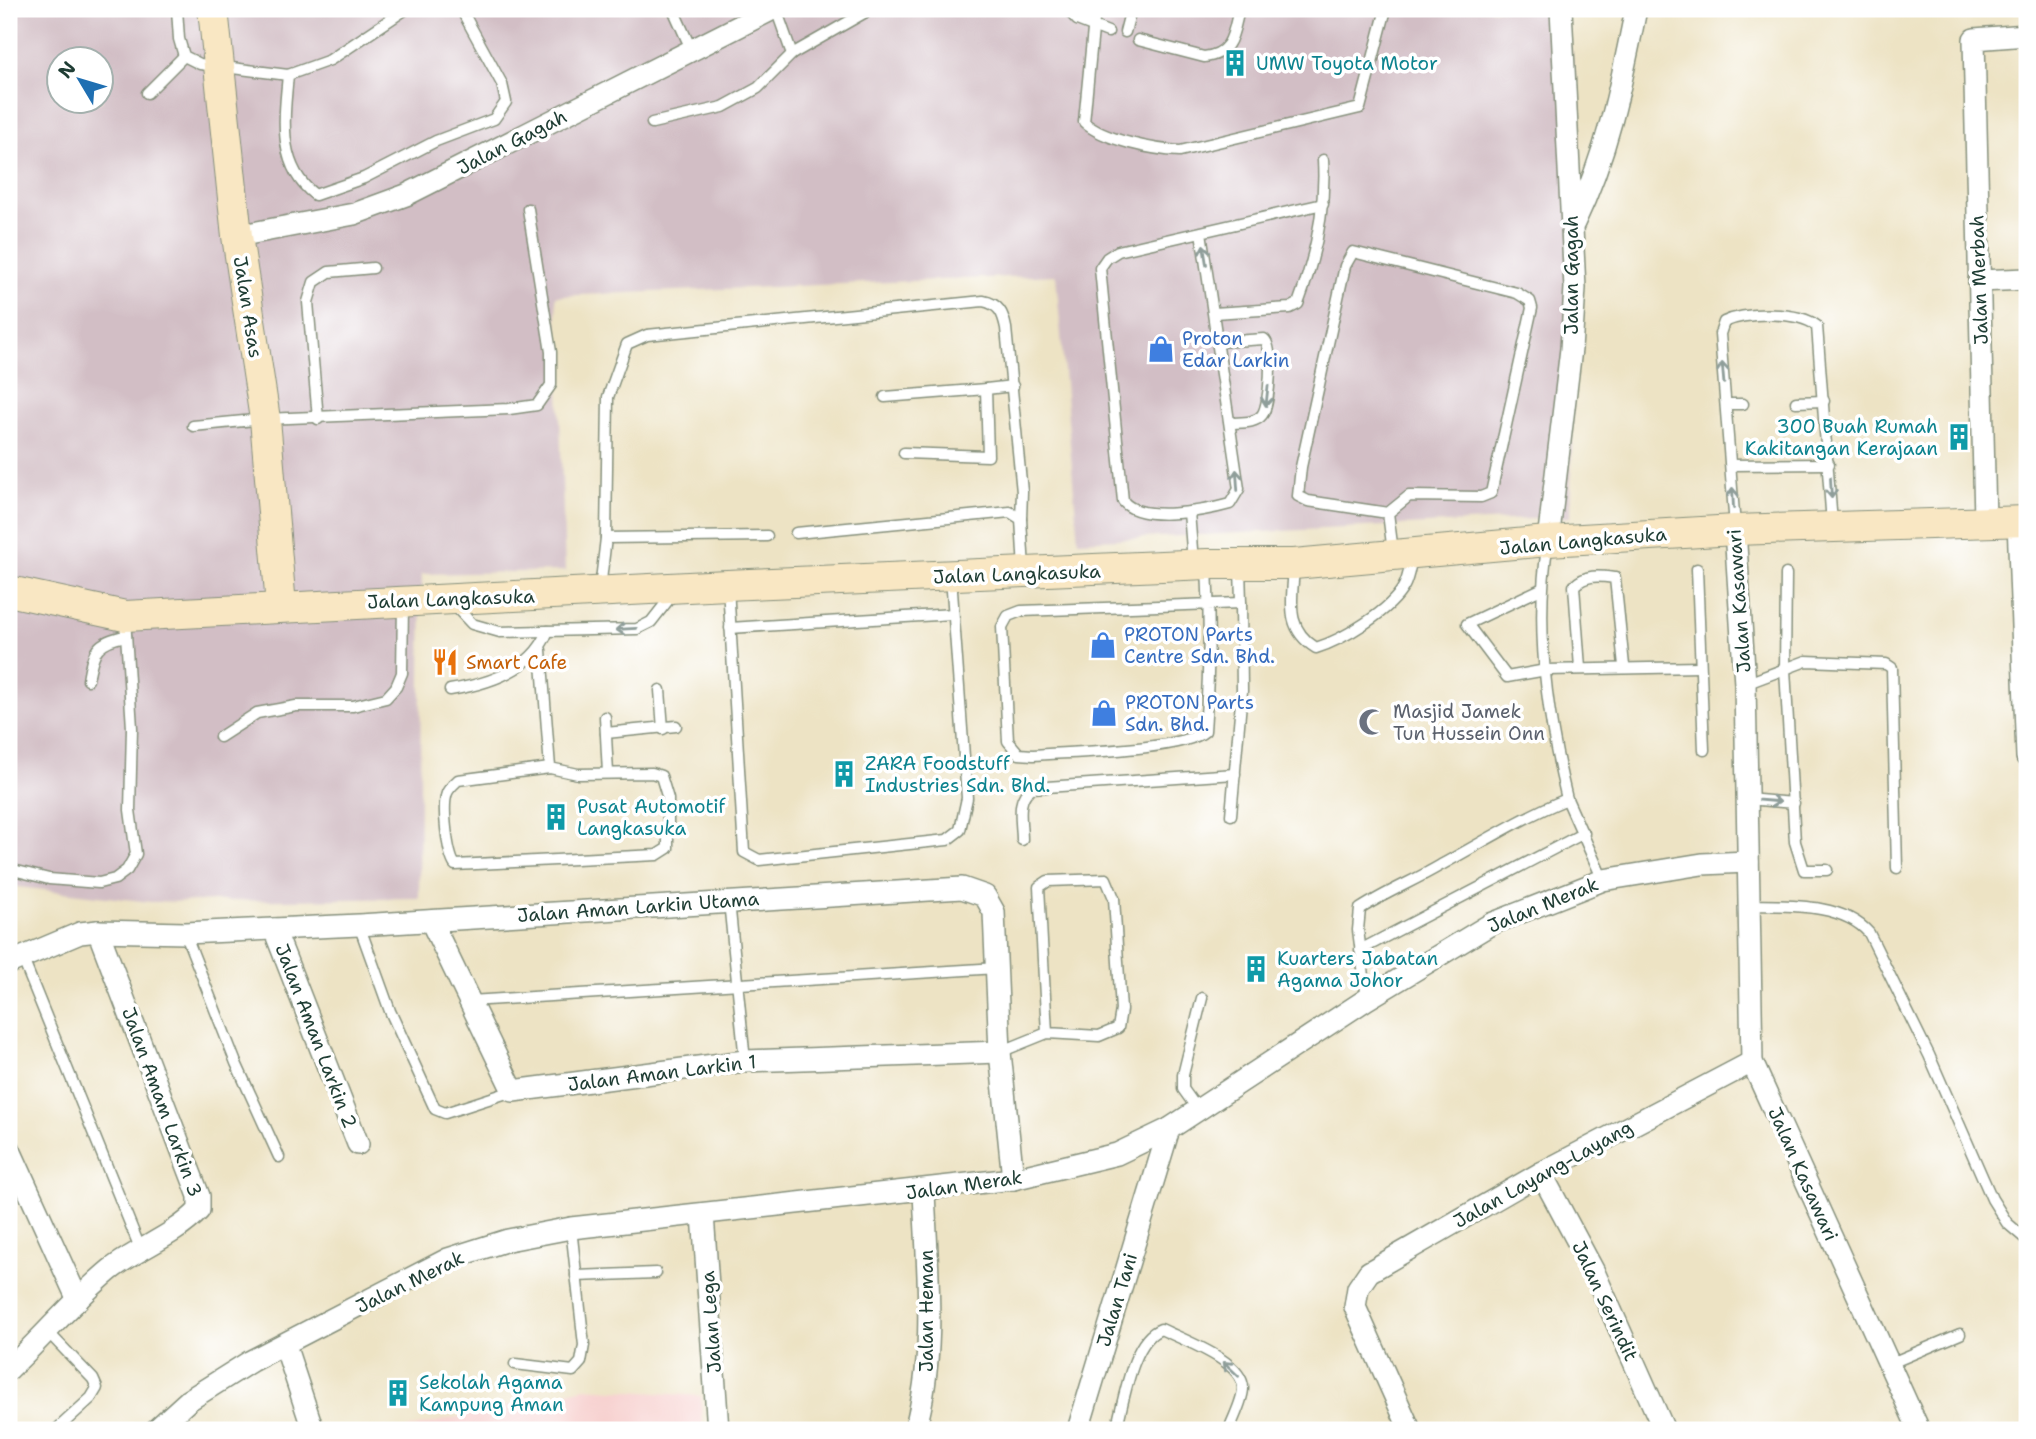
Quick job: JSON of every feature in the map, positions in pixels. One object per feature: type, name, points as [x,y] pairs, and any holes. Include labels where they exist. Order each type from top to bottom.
[{"type":"main road","name":"Jalan Asas","points":[[214,9],[236,236],[265,419],[281,606]]},
{"type":"main road","name":"Jalan Langkasuka","points":[[9,590],[125,626],[281,606],[676,589],[727,584],[1200,565],[1294,564],[1548,541],[1735,530],[2023,521]]},
{"type":"street","name":"Jalan Gagah","points":[[236,236],[354,214],[406,195],[775,9]]},
{"type":"street","name":"Jalan Gagah","points":[[1548,541],[1571,349],[1575,288],[1561,9]]},
{"type":"street","points":[[1573,225],[1596,177],[1619,91],[1636,9]]},
{"type":"street","name":"Jalan Merbah","points":[[1985,521],[1974,39],[2027,35]]},
{"type":"street","points":[[1979,281],[2027,279]]},
{"type":"street","points":[[2023,521],[2027,757]]},
{"type":"street","name":"Jalan Kasawari","points":[[1735,530],[1745,684],[1752,1062],[1919,1430]]},
{"type":"street","name":"Jalan Merak","points":[[156,1430],[189,1400],[251,1361],[448,1259],[508,1240],[571,1228],[924,1191],[1013,1179],[1117,1154],[1169,1129],[1367,999],[1491,924],[1603,880],[1702,864],[1748,862]]},
{"type":"street","name":"Jalan Aman Larkin Utama","points":[[16,960],[80,933],[98,931],[185,933],[359,925],[962,888],[985,895],[994,912],[1000,1052],[1013,1179]]},
{"type":"street","points":[[430,921],[513,1091]]},
{"type":"street","name":"Jalan Aman Larkin 2","points":[[274,929],[358,1144]]},
{"type":"street","name":"Jalan Amam Larkin 3","points":[[9,1369],[78,1300],[140,1248],[188,1222],[199,1210],[199,1196],[98,931]]},
{"type":"street","name":"Jalan Aman Larkin 1","points":[[513,1091],[745,1061],[1000,1052]]},
{"type":"street","name":"Jalan Layang-Layang","points":[[1410,1430],[1355,1307],[1357,1288],[1369,1272],[1541,1173],[1752,1062]]},
{"type":"street","name":"Jalan Tani","points":[[1077,1430],[1169,1129]]},
{"type":"street","points":[[1135,1146],[1157,1170]]},
{"type":"street","points":[[10,1152],[78,1300]]},
{"type":"street","name":"Jalan Serindit","points":[[1541,1173],[1594,1272],[1664,1430]]},
{"type":"street","name":"Jalan Heman","points":[[915,1430],[926,1384],[929,1329],[924,1191]]},
{"type":"street","name":"Jalan Lega","points":[[704,1214],[718,1430]]},
{"type":"street","points":[[285,1345],[313,1430]]},
{"type":"lane","points":[[177,9],[179,39],[184,56],[200,64],[288,75],[330,60],[406,9]]},
{"type":"lane","points":[[288,75],[283,138],[300,184],[315,195],[364,178],[436,141],[494,119],[506,102],[502,84],[461,9]]},
{"type":"lane","points":[[673,9],[693,52]]},
{"type":"lane","points":[[775,9],[792,54]]},
{"type":"lane","points":[[652,123],[723,107],[758,88],[792,54],[871,9]]},
{"type":"lane","points":[[1067,9],[1077,20],[1108,32]]},
{"type":"lane","points":[[1095,9],[1084,121],[1099,132],[1161,150],[1180,150],[1360,108],[1386,9]]},
{"type":"lane","points":[[1125,32],[1131,9]]},
{"type":"lane","points":[[1138,40],[1203,57],[1214,56],[1225,51],[1231,44],[1239,9]]},
{"type":"lane","points":[[147,93],[184,56]]},
{"type":"lane","points":[[1214,313],[1290,308],[1298,304],[1312,264],[1323,204],[1323,160]]},
{"type":"lane","points":[[1201,232],[1239,489],[1230,504],[1189,512],[1136,512],[1123,501],[1100,268],[1107,257],[1118,251],[1323,204]]},
{"type":"lane","points":[[193,426],[265,419],[318,419],[509,409],[537,405],[551,385],[551,352],[528,209]]},
{"type":"lane","points":[[1353,252],[1517,293],[1530,301],[1532,308],[1491,493],[1481,497],[1409,496],[1388,513],[1308,501],[1298,496],[1301,467],[1345,266],[1353,252]]},
{"type":"lane","points":[[318,419],[308,302],[314,282],[329,272],[373,268]]},
{"type":"lane","points":[[600,592],[606,538],[608,397],[627,344],[647,335],[983,301],[993,303],[1004,318],[1023,492],[1021,519],[1024,573]]},
{"type":"lane","name":"Jalan Kasawari","points":[[1735,530],[1720,334],[1724,322],[1741,315],[1807,318],[1817,327],[1832,527]]},
{"type":"lane","points":[[1219,342],[1265,340],[1271,349],[1266,407],[1261,416],[1253,421],[1230,423]]},
{"type":"lane","points":[[885,397],[1013,386]]},
{"type":"lane","points":[[904,453],[988,456],[986,389]]},
{"type":"lane","points":[[1796,402],[1824,401]]},
{"type":"lane","points":[[1726,404],[1743,404]]},
{"type":"lane","points":[[1731,465],[1829,464]]},
{"type":"lane","points":[[796,533],[998,512],[1013,512],[1021,519]]},
{"type":"lane","points":[[1189,512],[1209,603],[1205,731],[1196,739],[1033,755],[1019,754],[1007,741],[1002,627],[1008,616],[1021,611],[1209,603],[1241,603]]},
{"type":"lane","points":[[1294,564],[1292,619],[1302,639],[1316,648],[1334,643],[1380,612],[1404,587],[1403,553],[1388,513]]},
{"type":"lane","points":[[606,538],[767,536]]},
{"type":"lane","points":[[1548,541],[1541,589],[1546,670],[1556,754],[1567,799],[1603,880]]},
{"type":"lane","points":[[1231,815],[1242,691],[1240,564]]},
{"type":"lane","points":[[1698,569],[1704,750]]},
{"type":"lane","points":[[1786,574],[1785,669],[1795,842],[1801,864],[1806,871],[1826,870]]},
{"type":"lane","points":[[1580,668],[1574,586],[1581,579],[1597,576],[1615,578],[1624,666]]},
{"type":"lane","points":[[727,584],[744,852],[760,860],[947,840],[960,830],[967,798],[951,577]]},
{"type":"lane","points":[[449,599],[472,624],[500,632],[636,629],[651,622],[676,589]]},
{"type":"lane","points":[[1541,589],[1467,624],[1507,677],[1546,670],[1580,668],[1700,667]]},
{"type":"lane","points":[[220,737],[257,713],[296,706],[353,706],[386,698],[396,687],[402,673],[403,601]]},
{"type":"lane","points":[[730,628],[953,614]]},
{"type":"lane","points":[[88,680],[91,661],[98,647],[125,626]]},
{"type":"lane","points":[[9,869],[49,879],[99,883],[121,875],[136,854],[130,810],[132,728],[125,626]]},
{"type":"lane","points":[[548,631],[541,650],[550,768]]},
{"type":"lane","points":[[450,690],[481,685],[509,672],[541,650]]},
{"type":"lane","points":[[1745,684],[1806,661],[1886,664],[1892,668],[1897,868]]},
{"type":"lane","points":[[660,690],[663,729]]},
{"type":"lane","points":[[605,717],[608,773]]},
{"type":"lane","points":[[606,733],[676,726]]},
{"type":"lane","points":[[550,768],[578,774],[652,773],[661,776],[668,799],[669,843],[664,852],[657,855],[563,861],[455,865],[450,856],[446,796],[458,780],[550,768]]},
{"type":"lane","points":[[1022,840],[1021,802],[1025,792],[1032,788],[1235,774]]},
{"type":"lane","points":[[1367,999],[1358,930],[1360,909],[1392,888],[1567,799]]},
{"type":"lane","points":[[1747,799],[1794,803]]},
{"type":"lane","points":[[1360,950],[1584,833]]},
{"type":"lane","points":[[1000,1052],[1047,1033],[1099,1036],[1118,1028],[1122,1010],[1114,898],[1107,879],[1048,881],[1039,887],[1047,1033]]},
{"type":"lane","points":[[729,901],[745,1061]]},
{"type":"lane","points":[[1749,905],[1820,909],[1857,922],[1869,933],[1928,1055],[1992,1199],[2007,1223],[2027,1241]]},
{"type":"lane","points":[[359,925],[390,1011],[435,1109],[444,1113],[513,1091]]},
{"type":"lane","points":[[185,933],[236,1063],[279,1157]]},
{"type":"lane","points":[[16,960],[140,1248]]},
{"type":"lane","points":[[470,1001],[997,968]]},
{"type":"lane","points":[[1198,1110],[1184,1089],[1183,1075],[1202,998]]},
{"type":"lane","points":[[515,1364],[573,1371],[581,1362],[584,1345],[571,1228]]},
{"type":"lane","points":[[576,1276],[656,1273]]},
{"type":"lane","points":[[1116,1430],[1140,1345],[1150,1333],[1161,1329],[1220,1358],[1239,1374],[1243,1389],[1229,1430]]},
{"type":"lane","points":[[48,1332],[93,1379],[97,1388],[91,1398],[56,1430]]},
{"type":"lane","points":[[1889,1364],[1960,1334]]},
{"type":"shaded area","points":[[9,9],[1564,9],[1581,107],[1570,517],[1078,541],[1056,275],[556,296],[565,571],[422,574],[419,898],[151,902],[9,886]]},
{"type":"shaded area","points":[[585,1388],[701,1396],[702,1430],[401,1430]]},
{"type":"place","name":"UMW Toyota Motor","points":[[1235,63]]},
{"type":"place","name":"Proton Edar Larkin","points":[[1161,349]]},
{"type":"place","name":"300 Buah Rumah Kakitangan Kerajaan","points":[[1959,437]]},
{"type":"place","name":"PROTON Parts Centre Sdn. Bhd.","points":[[1103,645]]},
{"type":"place","name":"Smart Cafe","points":[[445,662]]},
{"type":"place","name":"PROTON Parts Sdn. Bhd.","points":[[1104,713]]},
{"type":"place","name":"Masjid Jamek Tun Hussein Onn","points":[[1372,722]]},
{"type":"place","name":"ZARA Foodstuff Industries Sdn. Bhd.","points":[[844,774]]},
{"type":"place","name":"Pusat Automotif Langkasuka","points":[[556,817]]},
{"type":"place","name":"Kuarters Jabatan Agama Johor","points":[[1256,969]]},
{"type":"place","name":"Sekolah Agama Kampung Aman","points":[[398,1393]]}]
